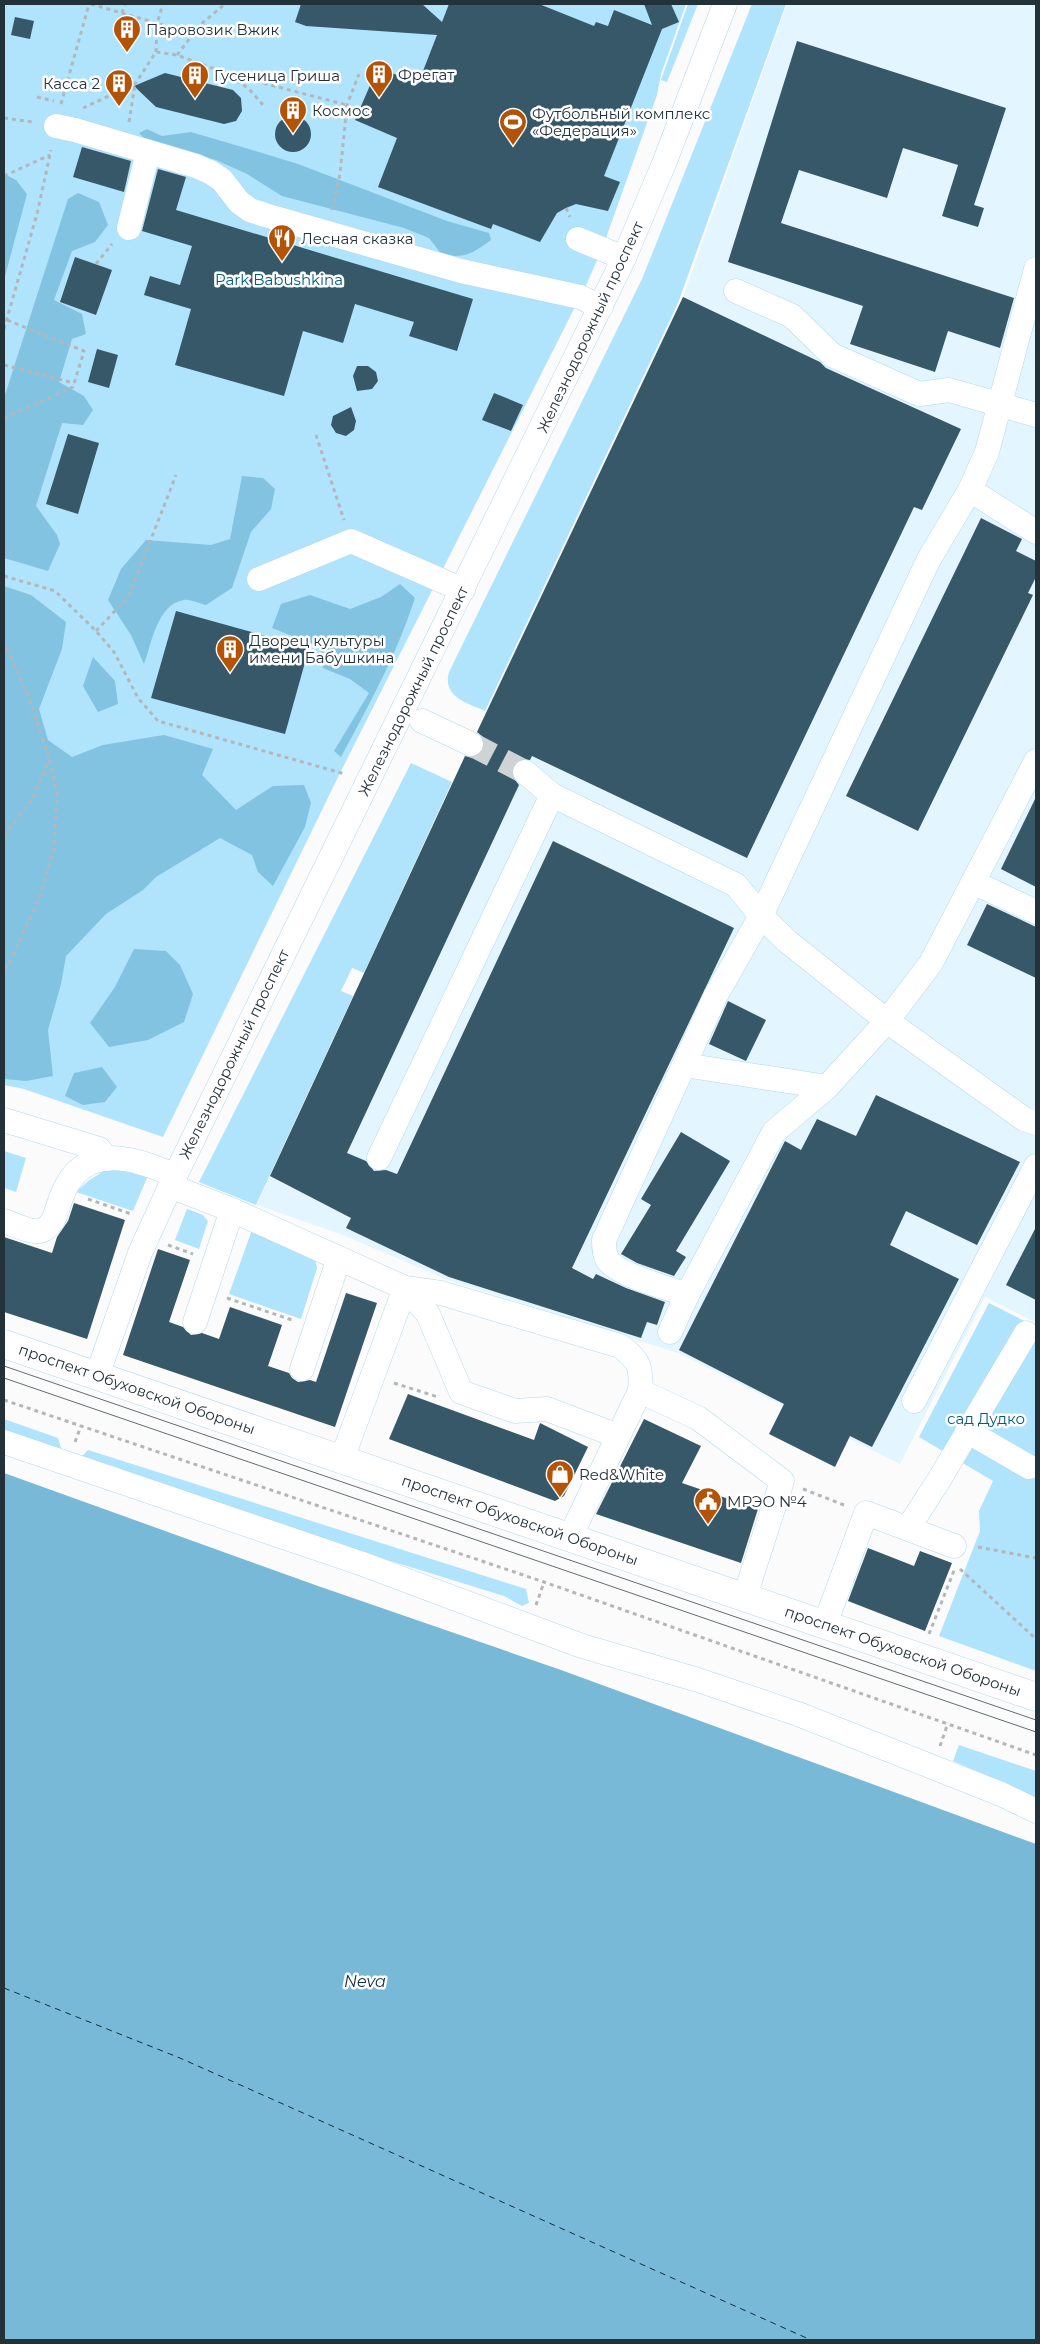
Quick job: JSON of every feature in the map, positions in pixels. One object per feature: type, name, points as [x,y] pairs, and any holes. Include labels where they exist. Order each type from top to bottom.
[{"type":"main road","name":"проспект Обуховской Обороны","points":[[4,1344],[1036,1697]]},
{"type":"street","name":"Железнодорожный проспект","points":[[97,1376],[140,1252],[172,1181],[624,258],[725,4]]},
{"type":"street","points":[[56,126],[122,144],[210,172],[222,180],[239,202],[250,210],[461,271],[580,297],[601,307]]},
{"type":"street","points":[[129,228],[148,152]]},
{"type":"street","points":[[578,239],[624,258]]},
{"type":"street","points":[[686,1295],[619,1270],[608,1261],[604,1250],[604,1240],[716,995],[761,916],[929,559],[970,490],[987,452],[1036,269]]},
{"type":"street","points":[[736,291],[792,316],[832,355],[919,394],[948,390],[1036,415]]},
{"type":"street","points":[[970,490],[1036,532]]},
{"type":"street","points":[[259,579],[351,541],[463,590]]},
{"type":"street","points":[[422,721],[471,744]]},
{"type":"street","points":[[670,1332],[686,1295],[774,1132],[827,1087],[887,1021],[931,963],[1036,761]]},
{"type":"street","points":[[525,772],[552,795],[736,885],[761,916],[787,941],[887,1021],[1024,1119],[1036,1123]]},
{"type":"street","points":[[379,1158],[552,795]]},
{"type":"street","points":[[973,882],[1036,912]]},
{"type":"street","points":[[684,1065],[827,1087]]},
{"type":"street","points":[[4,1120],[98,1149],[107,1158]]},
{"type":"street","points":[[4,1221],[34,1231],[41,1231],[52,1222],[63,1191],[82,1168],[94,1161],[107,1158],[121,1158],[145,1163],[172,1181],[232,1210],[405,1288],[441,1293],[620,1346],[634,1357],[642,1374],[640,1391],[570,1537]]},
{"type":"street","points":[[914,1401],[1036,1166]]},
{"type":"street","points":[[194,1322],[232,1210]]},
{"type":"street","points":[[302,1369],[338,1258]]},
{"type":"street","points":[[342,1459],[405,1288]]},
{"type":"street","points":[[405,1288],[428,1314],[461,1392],[515,1411],[547,1408],[618,1436]]},
{"type":"street","points":[[908,1528],[1026,1333]]},
{"type":"street","points":[[640,1391],[698,1418],[782,1481],[745,1596]]},
{"type":"street","points":[[967,1431],[1029,1467]]},
{"type":"street","points":[[4,1442],[360,1563],[582,1646],[698,1680],[798,1714],[1001,1794],[1036,1812]]},
{"type":"street","points":[[825,1624],[866,1513],[954,1546]]},
{"type":"path","points":[[4,329],[37,214],[56,126],[90,4],[162,25]]},
{"type":"path","points":[[122,13],[125,4]]},
{"type":"path","points":[[122,144],[130,117],[135,84],[156,52],[157,23],[163,4]]},
{"type":"path","points":[[177,55],[200,25],[226,4]]},
{"type":"path","points":[[156,52],[177,55],[228,74],[347,105]]},
{"type":"path","points":[[228,74],[248,88],[263,105]]},
{"type":"path","points":[[325,232],[340,174],[347,105],[359,74]]},
{"type":"path","points":[[4,118],[56,126],[79,109],[135,84]]},
{"type":"path","points":[[37,97],[62,103]]},
{"type":"path","points":[[4,176],[50,154]]},
{"type":"path","points":[[4,418],[72,387],[84,351],[7,320]]},
{"type":"path","points":[[4,365],[74,383]]},
{"type":"path","points":[[316,435],[351,541]]},
{"type":"path","points":[[96,630],[129,596],[176,475]]},
{"type":"path","points":[[4,576],[55,591],[96,630],[114,652],[138,698],[158,721],[350,775]]},
{"type":"path","points":[[4,641],[28,696],[49,758],[57,793],[54,849],[39,898],[12,958],[4,970]]},
{"type":"path","points":[[4,834],[32,800],[49,758]]},
{"type":"path","points":[[63,1191],[136,1215]]},
{"type":"path","points":[[163,1243],[215,1262]]},
{"type":"path","points":[[205,1291],[315,1328]]},
{"type":"path","points":[[372,1375],[439,1398],[461,1392]]},
{"type":"path","points":[[4,1400],[544,1582],[1036,1755]]},
{"type":"path","points":[[75,1443],[81,1426]]},
{"type":"path","points":[[782,1481],[866,1513]]},
{"type":"path","points":[[954,1546],[962,1544],[1036,1558]]},
{"type":"path","points":[[928,1638],[956,1566],[1036,1639]]},
{"type":"path","points":[[535,1607],[544,1582]]},
{"type":"path","points":[[939,1749],[948,1723]]},
{"type":"shaded area","points":[[787,4],[1036,4],[1036,1323],[985,1297],[900,1464],[678,1353],[448,1280],[343,1235],[257,1205],[471,744],[683,297]]},
{"type":"shaded area","points":[[147,129],[162,136],[191,132],[298,164],[447,221],[489,233],[491,240],[468,254],[457,256],[442,255],[429,238],[404,228],[282,196],[247,174],[216,160],[149,143],[139,133]]},
{"type":"shaded area","points":[[4,174],[16,180],[27,194],[4,280]]},
{"type":"shaded area","points":[[78,193],[99,202],[108,225],[95,242],[72,251],[54,300],[82,314],[86,334],[72,339],[59,382],[84,396],[93,410],[83,425],[62,423],[36,506],[57,535],[60,544],[48,571],[4,558],[4,398],[68,199]]},
{"type":"shaded area","points":[[242,476],[263,478],[275,489],[271,509],[251,532],[232,588],[206,605],[184,600],[175,603],[167,609],[157,626],[144,664],[131,635],[108,600],[121,569],[146,540],[211,545],[230,539]]},
{"type":"shaded area","points":[[400,584],[415,598],[408,619],[372,699],[341,757],[334,751],[369,693],[350,679],[323,668],[320,647],[272,628],[281,604],[310,595],[350,609],[381,597]]},
{"type":"shaded area","points":[[4,586],[31,595],[66,622],[62,649],[39,709],[48,740],[72,757],[103,745],[164,735],[213,749],[202,775],[236,810],[273,786],[304,785],[311,803],[305,827],[273,886],[258,872],[252,855],[220,838],[156,877],[143,890],[106,914],[66,956],[61,984],[48,1030],[53,1076],[26,1081],[4,1079]]},
{"type":"shaded area","points":[[93,657],[115,681],[118,704],[98,712],[83,686]]},
{"type":"shaded area","points":[[134,949],[166,951],[180,965],[193,994],[184,1022],[148,1040],[109,1047],[90,1023],[115,987]]},
{"type":"shaded area","points":[[102,1067],[117,1087],[105,1102],[83,1105],[65,1096],[74,1073]]},
{"type":"green space","name":"Park Babushkina","points":[[4,4],[686,4],[661,74],[657,95],[602,249],[588,281],[340,773],[163,1137],[24,1089],[4,1085]]},
{"type":"green space","points":[[688,4],[698,4],[667,82],[661,80]]},
{"type":"green space","points":[[752,4],[786,4],[678,303],[485,711],[464,702],[453,693],[449,688],[449,672],[642,279]]},
{"type":"green space","points":[[411,763],[452,782],[364,973],[352,968],[341,991],[353,996],[256,1205],[199,1182]]},
{"type":"green space","points":[[4,1151],[26,1158],[16,1192],[4,1188]]},
{"type":"green space","points":[[107,1169],[149,1173],[133,1211],[76,1192],[88,1181]]},
{"type":"green space","points":[[187,1209],[203,1215],[208,1221],[199,1249],[175,1240]]},
{"type":"green space","points":[[252,1230],[315,1259],[317,1268],[301,1319],[229,1294]]},
{"type":"green space","name":"сад Дудко","points":[[989,1303],[1036,1327],[1036,1671],[939,1636],[980,1531],[979,1511],[993,1481],[919,1437]]},
{"type":"green space","points":[[4,1419],[58,1438],[61,1448],[55,1452],[4,1432]]},
{"type":"green space","points":[[88,1450],[526,1589],[529,1603],[522,1606],[504,1596],[339,1545],[82,1456]]},
{"type":"green space","points":[[959,1745],[1036,1771],[1036,1799],[1023,1791],[953,1761]]},
{"type":"water","name":"Neva","points":[[4,1473],[318,1586],[561,1670],[1036,1844],[1036,2340],[4,2340]]},
{"type":"building","name":"Футбольный комплекс «Федерация»","points":[[301,4],[422,4],[442,22],[449,4],[539,4],[594,26],[596,22],[608,26],[614,10],[652,25],[644,4],[671,4],[679,22],[662,29],[604,176],[620,182],[608,211],[576,204],[566,208],[557,213],[540,242],[493,224],[491,229],[378,187],[397,138],[355,120],[378,67],[418,84],[437,35],[306,26],[295,22]]},
{"type":"building","points":[[15,17],[34,21],[30,39],[11,35]]},
{"type":"building","points":[[797,41],[1006,108],[974,205],[984,208],[978,227],[942,216],[958,165],[903,148],[887,198],[799,170],[781,223],[1014,298],[1000,348],[948,331],[935,372],[850,344],[863,306],[728,262]]},
{"type":"building","name":"Гусеница Гриша","points":[[165,73],[233,90],[241,98],[242,111],[236,121],[224,124],[156,107],[134,86]]},
{"type":"building","name":"Космос","points":[[293,116],[305,122],[311,134],[305,146],[293,152],[281,146],[275,134],[281,122]]},
{"type":"building","points":[[82,147],[131,161],[124,192],[73,177]]},
{"type":"building","points":[[158,169],[186,177],[176,210],[473,299],[457,351],[409,336],[414,322],[355,304],[343,343],[303,331],[284,396],[175,365],[191,309],[144,295],[150,276],[180,285],[192,246],[142,231]]},
{"type":"building","points":[[75,257],[112,270],[96,315],[60,302]]},
{"type":"building","points":[[683,297],[820,362],[826,368],[961,429],[922,510],[914,507],[747,858],[532,756],[530,760],[521,759],[514,764],[512,776],[519,785],[347,1153],[366,1161],[374,1171],[386,1170],[397,1174],[553,841],[734,928],[572,1268],[593,1279],[596,1274],[626,1288],[665,1302],[657,1325],[647,1322],[641,1338],[449,1277],[346,1228],[351,1218],[270,1176],[465,756],[472,758],[478,756],[484,749],[483,737],[477,732]]},
{"type":"building","points":[[97,349],[118,355],[109,388],[88,382]]},
{"type":"building","points":[[357,366],[368,366],[376,372],[378,381],[372,389],[357,391],[353,376]]},
{"type":"building","points":[[494,393],[523,405],[511,431],[482,420]]},
{"type":"building","points":[[351,407],[356,421],[354,430],[346,436],[336,433],[331,425],[333,416]]},
{"type":"building","points":[[68,434],[99,443],[78,514],[46,504]]},
{"type":"building","points":[[981,518],[1022,539],[1016,551],[1036,561],[1036,577],[1028,593],[1033,595],[918,831],[846,796]]},
{"type":"building","name":"Дворец культуры имени Бабушкина","points":[[176,611],[309,648],[285,734],[151,698]]},
{"type":"building","points":[[1036,797],[1036,887],[1001,869]]},
{"type":"building","points":[[987,904],[1036,927],[1036,978],[967,945]]},
{"type":"building","points":[[728,1001],[766,1020],[746,1061],[709,1044]]},
{"type":"building","points":[[876,1095],[1020,1162],[977,1245],[906,1211],[890,1245],[959,1279],[872,1447],[850,1436],[835,1467],[769,1434],[784,1404],[679,1350],[785,1141],[801,1150],[817,1119],[856,1136]]},
{"type":"building","points":[[681,1132],[730,1161],[676,1251],[686,1257],[674,1276],[637,1263],[621,1254],[651,1205],[641,1199]]},
{"type":"building","points":[[74,1203],[125,1220],[87,1339],[4,1312],[4,1237],[52,1253],[57,1237],[68,1221]]},
{"type":"building","points":[[1036,1227],[1036,1300],[1006,1285]]},
{"type":"building","points":[[158,1249],[190,1260],[169,1322],[183,1327],[191,1335],[202,1333],[219,1339],[230,1307],[282,1325],[268,1366],[289,1373],[298,1382],[310,1380],[316,1382],[346,1293],[377,1303],[335,1427],[123,1355]]},
{"type":"building","points":[[408,1394],[534,1440],[540,1423],[588,1447],[564,1496],[555,1501],[389,1439]]},
{"type":"building","points":[[644,1419],[701,1446],[682,1483],[758,1509],[741,1563],[596,1514]]},
{"type":"building","points":[[868,1548],[914,1566],[920,1551],[952,1563],[925,1631],[848,1601]]},
{"type":"ferry route","points":[[4,1988],[180,2058],[811,2340]]},
{"type":"tunnel","points":[[471,744],[525,772]]},
{"type":"tram line","points":[[4,1366],[1036,1720]]},
{"type":"tram line","points":[[4,1378],[1036,1732]]},
{"type":"place","name":"Паровозик Вжик","points":[[127,53]]},
{"type":"place","name":"Фрегат","points":[[379,98]]},
{"type":"place","name":"Гусеница Гриша","points":[[195,99]]},
{"type":"place","name":"Касса 2","points":[[119,107]]},
{"type":"place","name":"Космос","points":[[293,134]]},
{"type":"place","name":"Футбольный комплекс «Федерация»","points":[[513,146]]},
{"type":"place","name":"Лесная сказка","points":[[282,262]]},
{"type":"place","name":"Дворец культуры имени Бабушкина","points":[[230,673]]},
{"type":"place","name":"Red&White","points":[[560,1498]]},
{"type":"place","name":"МРЭО №4","points":[[708,1525]]}]
